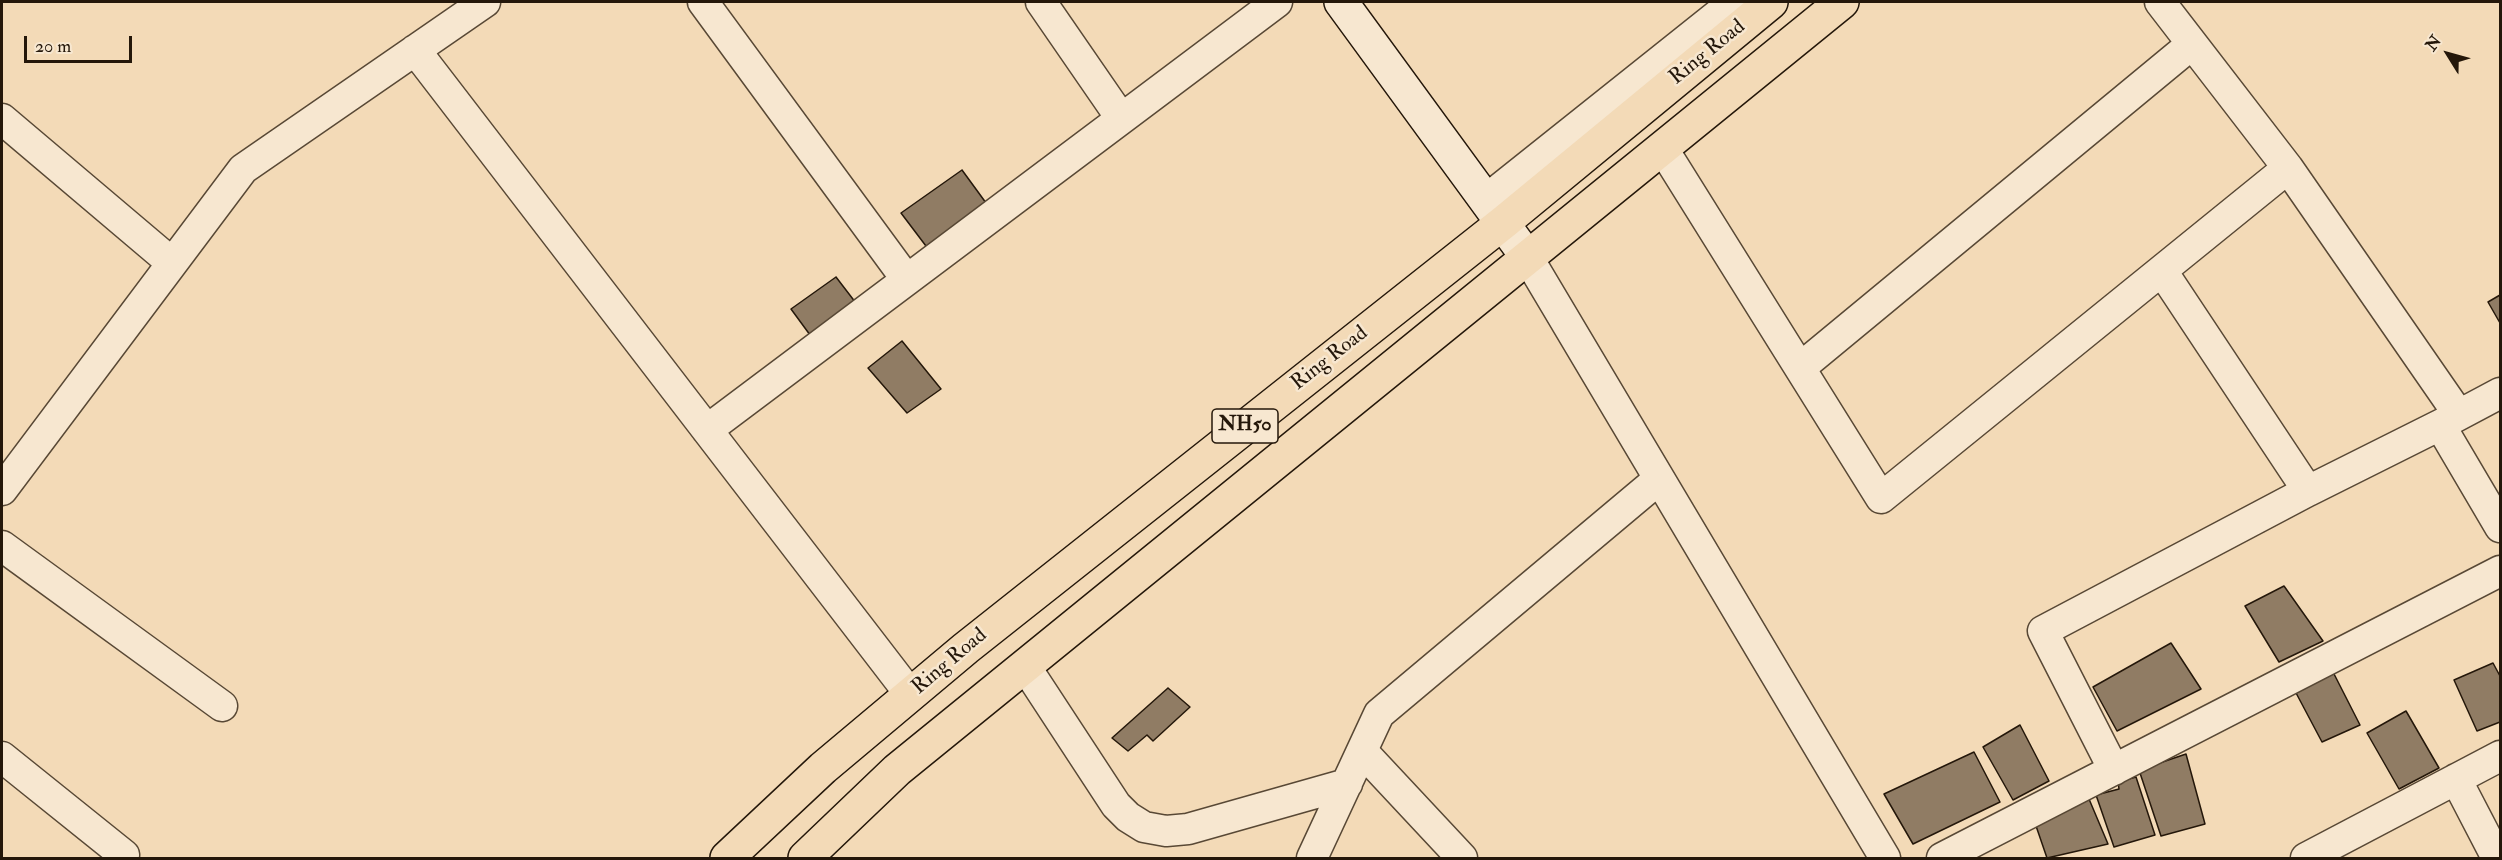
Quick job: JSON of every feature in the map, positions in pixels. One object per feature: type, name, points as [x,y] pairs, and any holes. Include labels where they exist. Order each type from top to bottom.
[{"type":"highway","name":"Ring Road","points":[[727,858],[823,768],[910,694],[1495,210],[1771,2]]},
{"type":"highway","name":"NH50","points":[[805,858],[897,770],[1842,2]]},
{"type":"street","points":[[2,490],[243,168],[485,2]]},
{"type":"street","points":[[703,2],[907,280]]},
{"type":"street","points":[[1041,2],[1121,118]]},
{"type":"street","points":[[707,430],[1277,2]]},
{"type":"street","points":[[1341,2],[1528,258],[1885,858]]},
{"type":"street","points":[[1495,210],[1734,2]]},
{"type":"street","points":[[2160,2],[2288,168],[2450,420],[2500,527]]},
{"type":"street","points":[[1800,368],[2192,44]]},
{"type":"street","points":[[415,50],[910,694]]},
{"type":"street","points":[[2,119],[172,263]]},
{"type":"street","points":[[1663,149],[1881,498],[2288,168]]},
{"type":"street","points":[[2162,271],[2308,491]]},
{"type":"street","points":[[2114,770],[2043,631],[2500,393]]},
{"type":"street","points":[[1312,858],[1379,714],[1659,478]]},
{"type":"street","points":[[2,546],[222,706]]},
{"type":"street","points":[[1954,856],[2114,770],[2500,571]]},
{"type":"street","points":[[1025,666],[1116,805],[1144,827],[1166,831],[1188,828],[1347,784]]},
{"type":"street","points":[[1362,751],[1462,858]]},
{"type":"street","points":[[2306,858],[2500,756]]},
{"type":"street","points":[[5,768],[124,855]]},
{"type":"street","points":[[2456,778],[2497,858]]},
{"type":"building","points":[[962,170],[989,207],[929,250],[901,213]]},
{"type":"building","points":[[836,277],[859,307],[813,339],[791,309]]},
{"type":"building","points":[[2500,295],[2500,323],[2488,302]]},
{"type":"building","points":[[902,341],[941,389],[907,413],[868,368]]},
{"type":"building","points":[[2284,586],[2323,641],[2279,662],[2245,606]]},
{"type":"building","points":[[2171,643],[2201,689],[2117,731],[2093,687]]},
{"type":"building","points":[[2493,663],[2500,676],[2500,722],[2477,731],[2454,680]]},
{"type":"building","points":[[2332,670],[2360,725],[2322,742],[2295,691]]},
{"type":"building","points":[[1168,688],[1190,707],[1153,741],[1147,735],[1128,751],[1112,738]]},
{"type":"building","points":[[2406,711],[2439,768],[2399,789],[2367,733]]},
{"type":"building","points":[[2020,725],[2049,781],[2013,800],[1983,747]]},
{"type":"building","points":[[1974,752],[2000,802],[1913,844],[1884,794]]},
{"type":"building","points":[[2186,754],[2205,824],[2161,836],[2139,770]]},
{"type":"building","points":[[2136,777],[2155,835],[2114,847],[2096,795],[2119,789],[2118,782]]},
{"type":"building","points":[[2089,799],[2108,844],[2047,858],[2035,823]]}]
